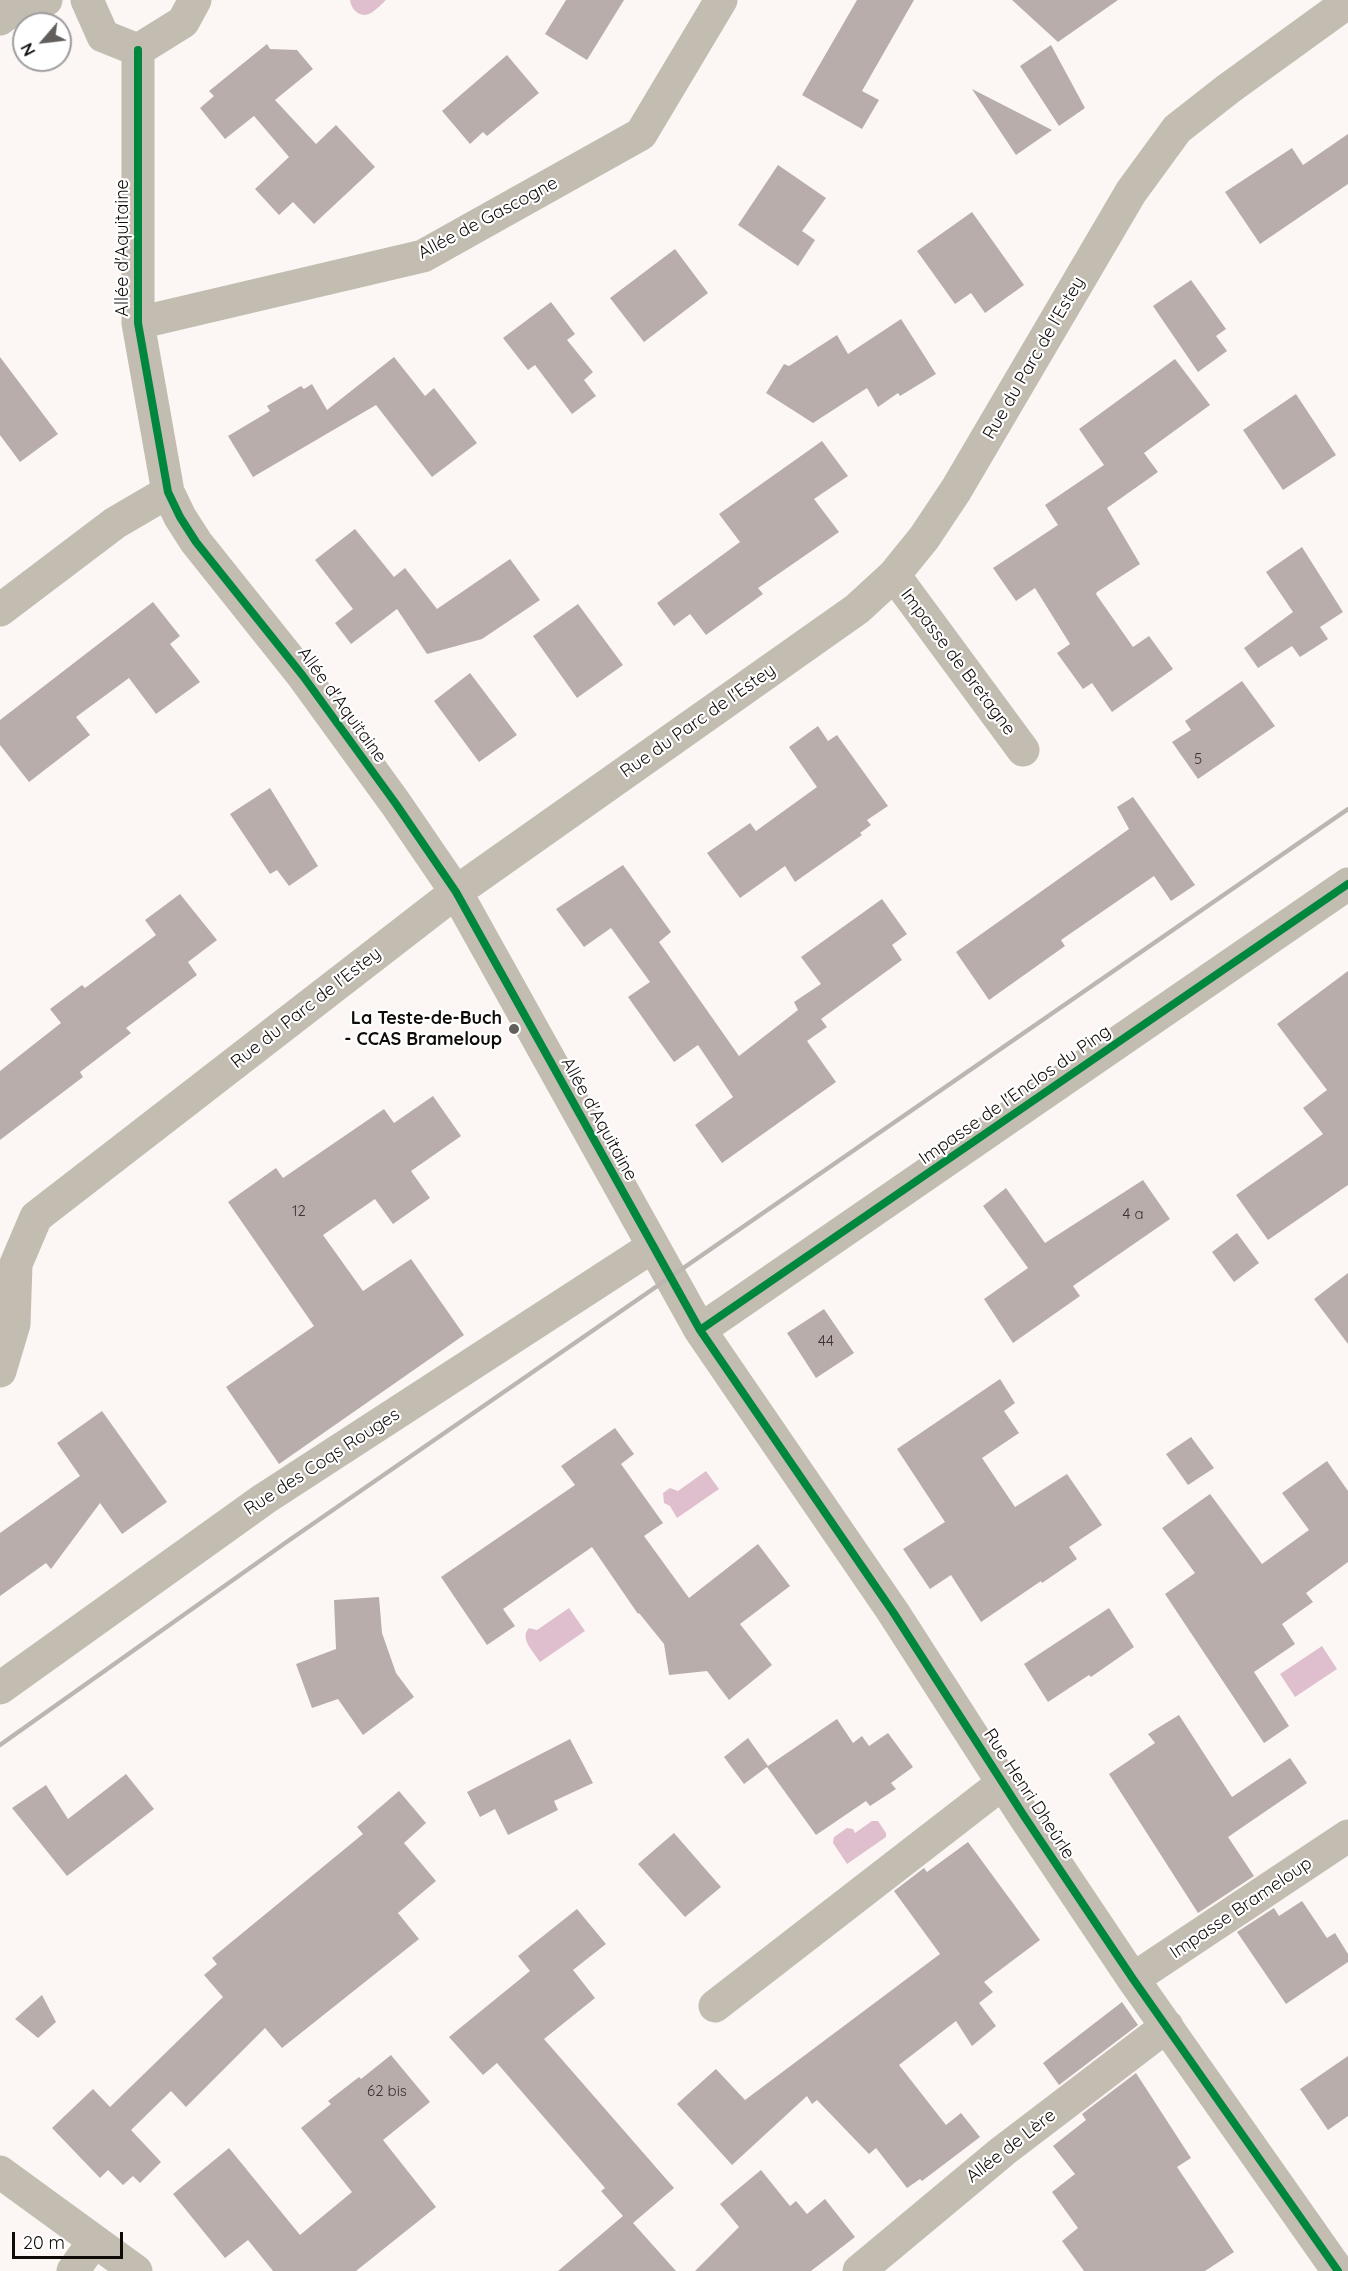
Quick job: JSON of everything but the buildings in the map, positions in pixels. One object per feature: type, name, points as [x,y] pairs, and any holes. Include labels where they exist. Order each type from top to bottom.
[{"type":"street","points":[[0,19],[12,10],[46,0]]},
{"type":"street","points":[[87,0],[103,36],[138,50],[183,22],[195,0]]},
{"type":"street","name":"Allée de Gascogne","points":[[138,324],[423,256],[641,134],[721,0]]},
{"type":"street","name":"Rue du Parc de l'Estey","points":[[0,1371],[14,1324],[16,1264],[36,1217],[456,892],[857,609],[894,575],[924,538],[956,490],[1131,192],[1177,129],[1348,2]]},
{"type":"street","name":"Allée d'Aquitaine","points":[[138,50],[138,324],[168,492],[196,542],[303,676],[396,804],[456,892],[700,1330]]},
{"type":"street","points":[[0,610],[115,522],[168,492]]},
{"type":"street","name":"Impasse de Bretagne","points":[[894,575],[1023,750]]},
{"type":"street","name":"Impasse de l'Enclos du Ping","points":[[700,1330],[1348,884]]},
{"type":"street","name":"Rue des Coqs Rouges","points":[[0,1688],[264,1499],[652,1247]]},
{"type":"street","name":"Rue Henri Dheûrle","points":[[700,1330],[893,1612],[1003,1783],[1134,1979],[1338,2271]]},
{"type":"street","points":[[715,2006],[1003,1783]]},
{"type":"street","name":"Impasse Brameloup","points":[[1134,1979],[1348,1836]]},
{"type":"street","name":"Allée de Lère","points":[[859,2271],[1003,2151],[1167,2026]]},
{"type":"street","points":[[0,2172],[136,2271]]},
{"type":"street","points":[[73,2271],[94,2241]]},
{"type":"shaded area","points":[[350,0],[386,0],[373,12],[364,15],[354,10]]},
{"type":"shaded area","points":[[706,1471],[719,1489],[677,1518],[670,1506],[664,1503],[663,1493],[670,1488],[678,1491]]},
{"type":"shaded area","points":[[569,1608],[585,1631],[540,1662],[528,1645],[526,1632],[529,1628],[537,1630]]},
{"type":"shaded area","points":[[1322,1646],[1337,1669],[1295,1697],[1280,1674]]},
{"type":"shaded area","points":[[872,1821],[878,1821],[886,1837],[847,1864],[833,1843],[834,1837],[847,1828],[853,1829],[855,1833]]},
{"type":"railway","points":[[0,1745],[288,1541],[1348,809]]},
{"type":"cycle path","points":[[138,50],[138,323],[168,492],[180,517],[196,542],[303,676],[396,804],[456,892],[700,1330],[893,1612],[1024,1816],[1133,1979],[1338,2271]]},
{"type":"cycle path","points":[[700,1330],[1348,884]]},
{"type":"place","name":"La Teste-de-Buch - CCAS Brameloup","points":[[514,1029]]}]
